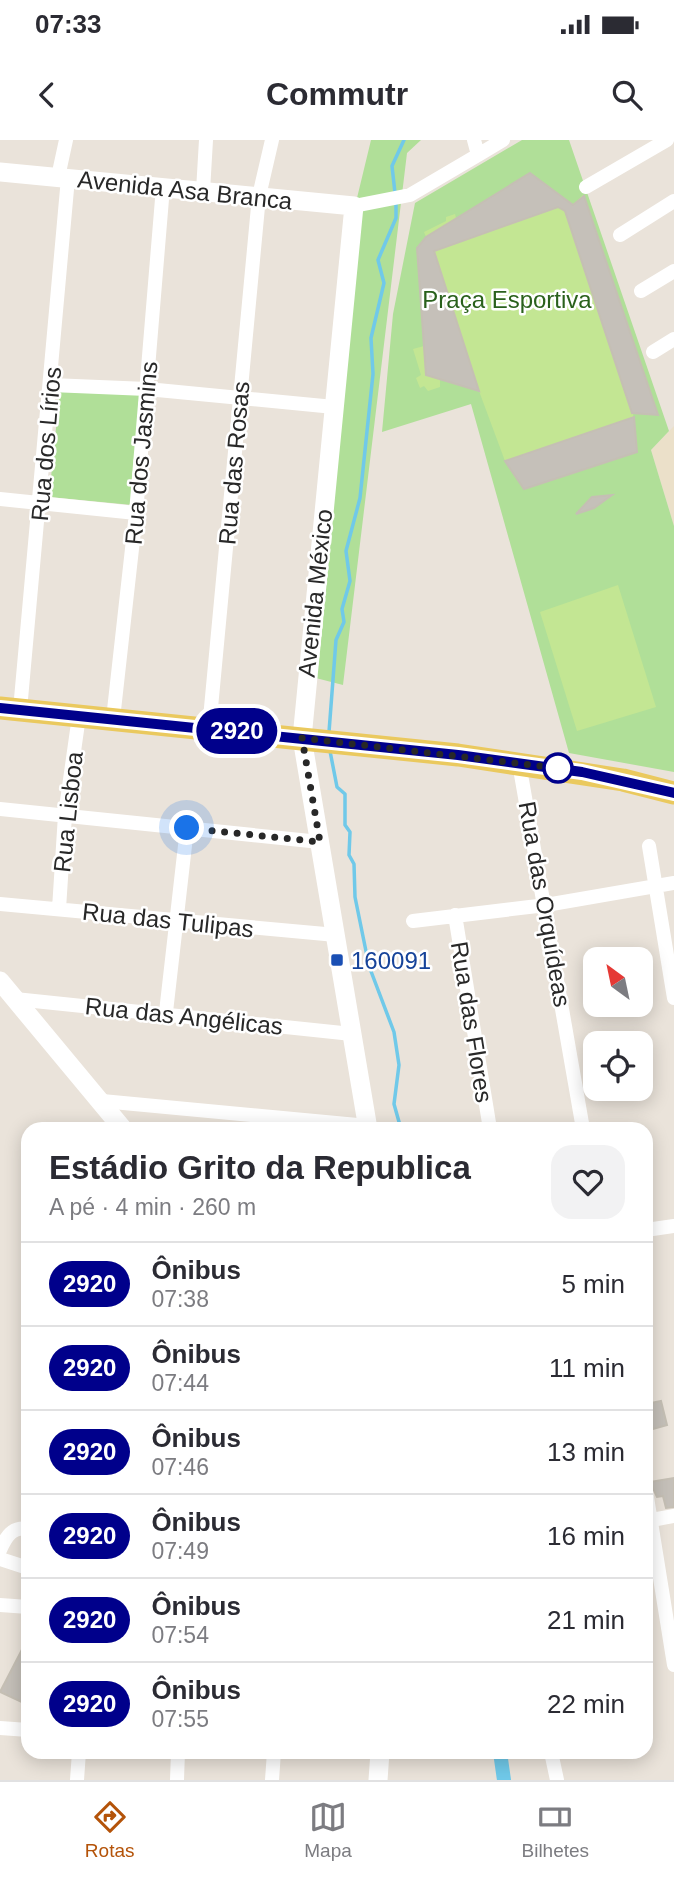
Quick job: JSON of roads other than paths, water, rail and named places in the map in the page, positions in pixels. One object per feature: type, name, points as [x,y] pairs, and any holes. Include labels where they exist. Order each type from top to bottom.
[{"type":"main road","points":[[10,709],[519,763],[623,780],[674,793]]},
{"type":"street","name":"Rua dos Lírios","points":[[10,709],[41,502],[66,140]]},
{"type":"street","points":[[203,191],[206,140]]},
{"type":"street","name":"Rua das Rosas","points":[[209,729],[259,197],[272,140]]},
{"type":"street","points":[[353,213],[410,195],[476,147],[503,140]]},
{"type":"street","points":[[586,187],[667,140]]},
{"type":"street","name":"Avenida Asa Branca","points":[[0,173],[259,197],[353,213]]},
{"type":"street","name":"Rua dos Jasmins","points":[[113,719],[136,513],[163,187]]},
{"type":"street","points":[[620,235],[674,201]]},
{"type":"street","name":"Avenida México","points":[[353,213],[334,407],[310,739],[320,842],[367,1122]]},
{"type":"street","points":[[641,291],[674,271]]},
{"type":"street","points":[[653,352],[674,339]]},
{"type":"street","points":[[51,385],[147,389],[334,407]]},
{"type":"street","points":[[0,499],[136,513]]},
{"type":"street","name":"Rua Lisboa","points":[[59,909],[65,815],[79,716]]},
{"type":"street","name":"Rua das Orquídeas","points":[[519,763],[546,905],[582,1122]]},
{"type":"street","points":[[0,809],[320,842]]},
{"type":"street","points":[[166,1012],[187,828]]},
{"type":"street","points":[[649,846],[674,998]]},
{"type":"street","points":[[413,921],[546,905],[674,883]]},
{"type":"street","name":"Rua das Tulipas","points":[[0,904],[336,935]]},
{"type":"street","name":"Rua das Flores","points":[[455,915],[489,1122]]},
{"type":"street","points":[[0,981],[118,1122]]},
{"type":"street","name":"Rua das Angélicas","points":[[16,999],[166,1012],[352,1034]]},
{"type":"street","points":[[102,1101],[309,1122]]},
{"type":"street","points":[[653,1229],[674,1226]]},
{"type":"street","points":[[653,1520],[674,1516]]},
{"type":"street","points":[[0,1550],[9,1533],[21,1528]]},
{"type":"street","points":[[653,1549],[674,1665]]},
{"type":"street","points":[[0,1559],[21,1566]]},
{"type":"street","points":[[0,1605],[21,1606]]},
{"type":"street","points":[[0,1728],[21,1730]]},
{"type":"street","points":[[77,1780],[78,1759]]},
{"type":"street","points":[[177,1780],[178,1759]]},
{"type":"street","points":[[272,1780],[274,1759]]},
{"type":"street","points":[[378,1780],[380,1759]]},
{"type":"street","points":[[552,1759],[557,1780]]},
{"type":"waterway","points":[[395,193],[392,166],[404,140]]},
{"type":"waterway","points":[[329,732],[336,640],[344,622],[342,609],[350,581],[346,551],[360,498],[373,374],[371,338],[384,283],[378,260],[396,218],[396,201]]},
{"type":"waterway","points":[[330,751],[337,787],[345,794],[345,825],[350,832],[349,855],[354,864],[355,897],[369,966],[394,1032],[399,1065],[394,1104],[399,1122]]},
{"type":"waterway","points":[[501,1759],[504,1780]]},
{"type":"place","name":"160091","points":[[337,960]]},
{"type":"park label","name":"Praça Esportiva","points":[[507,299]]}]
